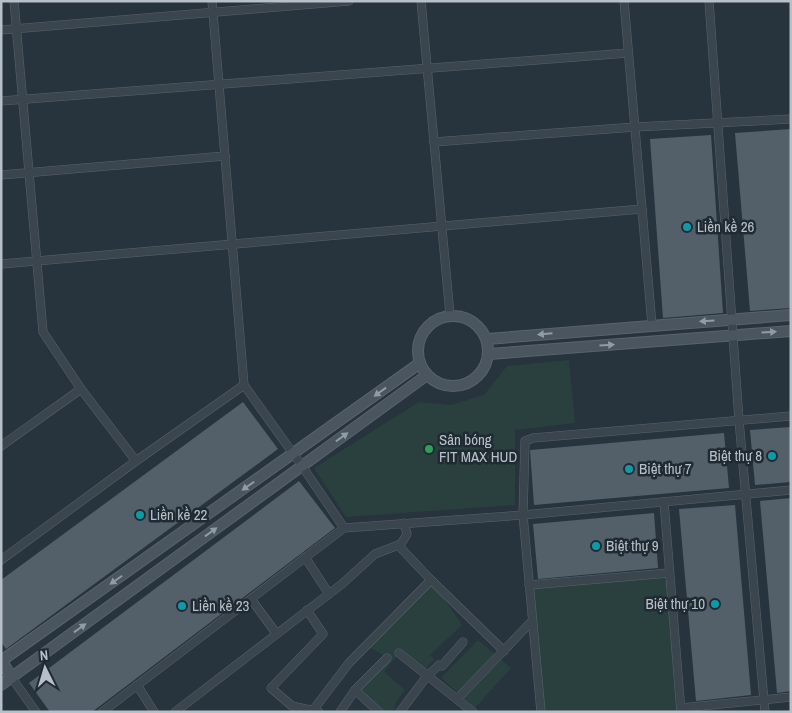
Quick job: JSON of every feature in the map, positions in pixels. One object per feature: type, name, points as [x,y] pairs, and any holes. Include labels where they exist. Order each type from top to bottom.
[{"type":"main road","points":[[450,315],[470,319],[479,326],[487,339],[489,354],[481,373],[464,385],[444,385],[427,375],[420,363],[418,344],[422,333],[434,321],[450,315]]},
{"type":"main road","points":[[487,339],[791,315]]},
{"type":"main road","points":[[489,354],[791,330]]},
{"type":"main road","points":[[12,678],[1,661],[420,363]]},
{"type":"main road","points":[[1,685],[427,375]]},
{"type":"street","points":[[14,1],[43,332],[81,389],[136,461]]},
{"type":"street","points":[[212,1],[244,385],[344,528]]},
{"type":"street","points":[[1,30],[349,1]]},
{"type":"street","points":[[421,1],[450,315]]},
{"type":"street","points":[[624,1],[652,325]]},
{"type":"street","points":[[709,1],[739,420],[765,712]]},
{"type":"street","points":[[1,101],[219,83],[427,70],[628,53]]},
{"type":"street","points":[[434,142],[635,127],[791,119]]},
{"type":"street","points":[[1,175],[225,156]]},
{"type":"street","points":[[1,264],[642,209]]},
{"type":"street","points":[[1,560],[244,385]]},
{"type":"street","points":[[1,446],[81,389]]},
{"type":"street","points":[[540,712],[523,515],[524,441],[533,438],[791,416]]},
{"type":"street","points":[[102,712],[344,528],[523,515],[791,490]]},
{"type":"street","points":[[664,502],[681,710],[791,697]]},
{"type":"street","points":[[175,712],[276,633],[330,594],[375,554],[398,545],[405,538],[404,523]]},
{"type":"street","points":[[398,545],[504,651]]},
{"type":"street","points":[[305,557],[330,594]]},
{"type":"street","points":[[529,585],[670,573]]},
{"type":"street","points":[[307,610],[323,634],[271,688],[296,708],[316,711],[348,663],[431,580]]},
{"type":"street","points":[[251,598],[276,633]]},
{"type":"street","points":[[458,700],[532,621]]},
{"type":"street","points":[[404,710],[427,676],[439,665],[442,666],[463,642]]},
{"type":"street","points":[[399,653],[473,712]]},
{"type":"street","points":[[340,712],[355,690],[387,658]]},
{"type":"street","points":[[12,678],[36,712]]},
{"type":"street","points":[[137,685],[154,712]]},
{"type":"street","points":[[355,690],[379,712]]},
{"type":"green space","name":"Sân bóng FIT MAX HUD","points":[[569,360],[575,423],[515,430],[515,505],[346,517],[314,468],[419,402],[451,405],[484,395],[507,366]]},
{"type":"green space","points":[[669,573],[681,712],[541,712],[529,585]]},
{"type":"green space","points":[[431,580],[462,625],[430,655],[435,659],[422,672],[399,653],[384,672],[405,690],[396,702],[394,712],[379,712],[355,690],[387,657],[367,646]]},
{"type":"green space","points":[[478,640],[511,668],[475,708],[441,678]]},
{"type":"building","points":[[791,129],[791,308],[750,311],[735,133]]},
{"type":"building","name":"Liền kề 26","points":[[711,135],[723,313],[663,318],[650,139]]},
{"type":"building","name":"Liền kề 22","points":[[243,402],[278,449],[6,649],[1,642],[1,580]]},
{"type":"building","name":"Biệt thự 8","points":[[791,427],[791,482],[755,485],[750,430]]},
{"type":"building","name":"Biệt thự 7","points":[[724,433],[729,488],[534,505],[530,450]]},
{"type":"building","name":"Liền kề 23","points":[[299,481],[335,528],[92,712],[50,712],[29,683]]},
{"type":"building","points":[[791,498],[791,691],[777,693],[760,501]]},
{"type":"building","name":"Biệt thự 10","points":[[735,505],[751,695],[696,701],[679,509]]},
{"type":"building","name":"Biệt thự 9","points":[[654,513],[658,568],[538,579],[533,524]]},
{"type":"place","name":"Liền kề 26","points":[[687,227]]},
{"type":"place","name":"Sân bóng FIT MAX HUD","points":[[429,449]]},
{"type":"place","name":"Biệt thự 8","points":[[772,456]]},
{"type":"place","name":"Biệt thự 7","points":[[629,469]]},
{"type":"place","name":"Liền kề 22","points":[[140,515]]},
{"type":"place","name":"Biệt thự 9","points":[[596,546]]},
{"type":"place","name":"Biệt thự 10","points":[[715,604]]},
{"type":"place","name":"Liền kề 23","points":[[182,606]]}]
